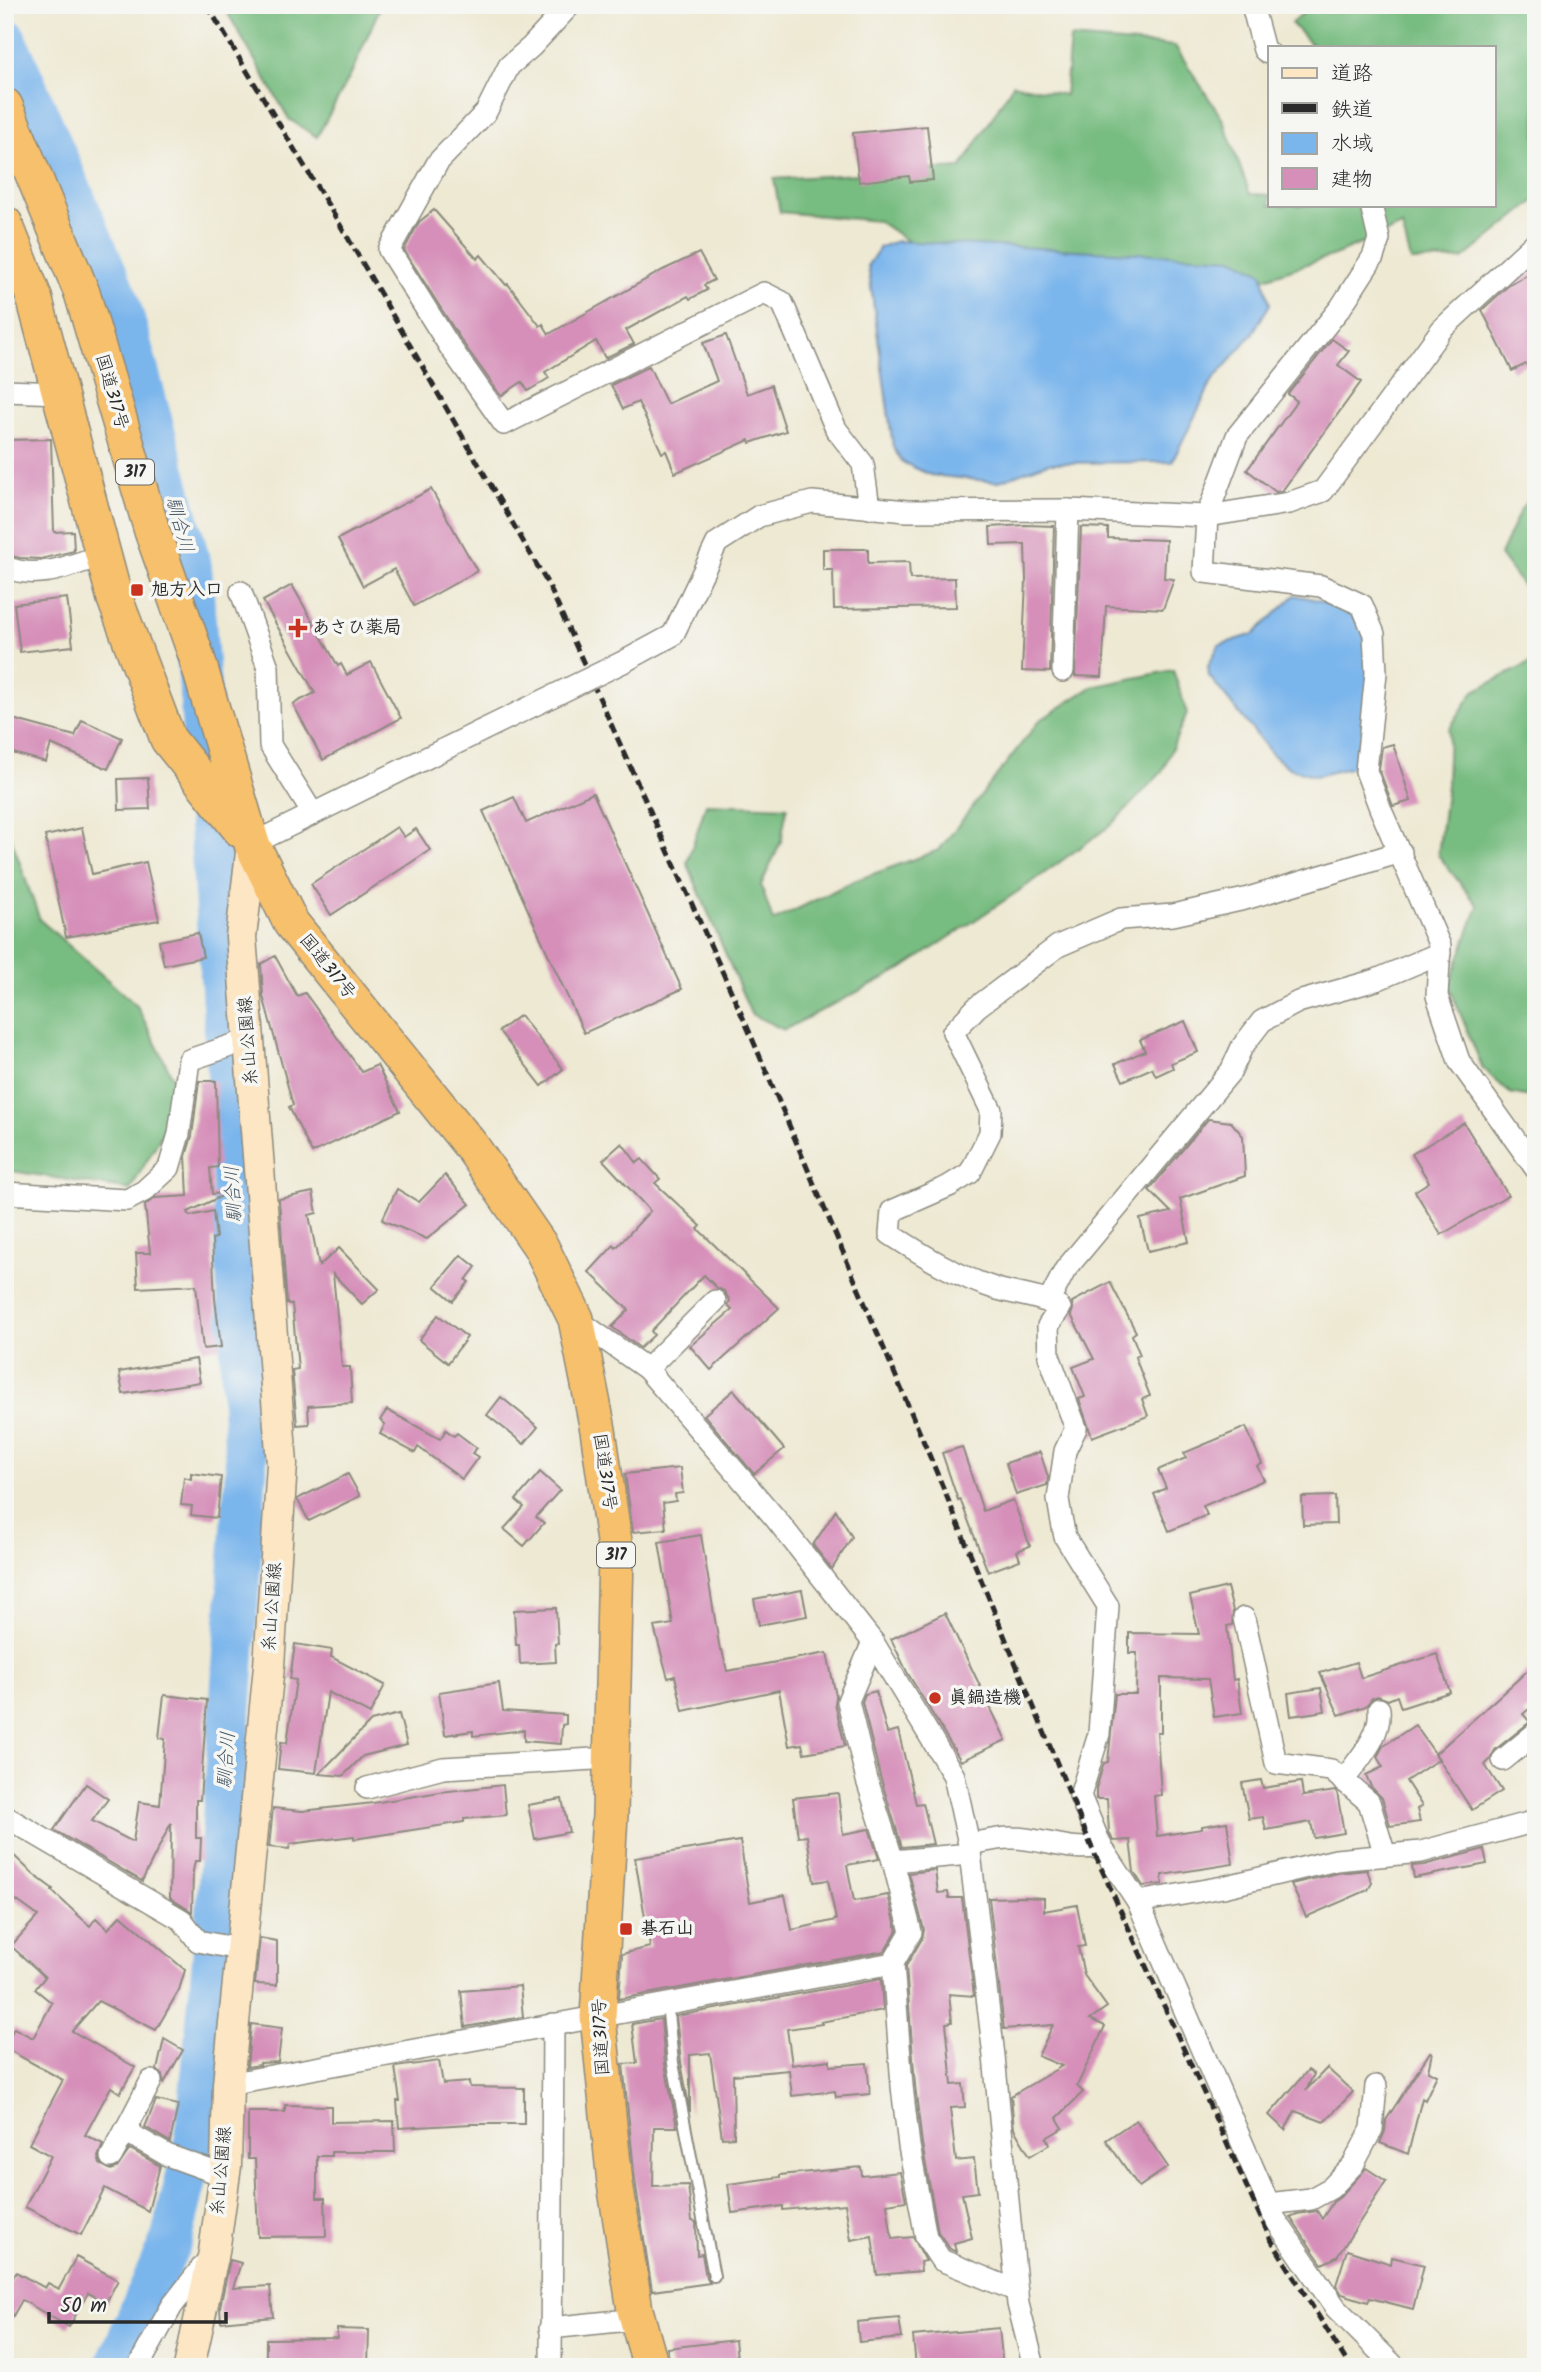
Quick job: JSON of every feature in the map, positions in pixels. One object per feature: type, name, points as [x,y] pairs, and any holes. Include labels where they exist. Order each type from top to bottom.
[{"type":"highway","name":"国道317号","points":[[5,106],[82,293],[152,531],[196,655],[252,844],[291,923],[472,1147],[541,1247],[576,1319],[598,1430],[616,1555],[610,1815],[598,2017],[615,2183],[638,2319],[651,2367]]},
{"type":"highway","name":"国道317号","points":[[5,224],[16,279],[34,296],[115,598],[168,739],[252,844]]},
{"type":"main road","name":"糸山公園線","points":[[189,2367],[214,2252],[225,2176],[228,2084],[269,1666],[282,1464],[241,937],[252,844]]},
{"type":"street","points":[[570,5],[531,47],[509,66],[486,112],[438,162],[389,250],[450,347],[503,424],[764,293],[782,302],[835,429],[863,464],[869,508]]},
{"type":"street","points":[[1252,5],[1264,50],[1268,53]]},
{"type":"street","points":[[1371,206],[1379,239],[1373,257],[1342,307],[1237,436],[1207,516],[1204,572],[1321,586],[1362,605],[1374,634],[1376,673],[1366,771],[1440,946],[1437,996],[1459,1061],[1536,1169]]},
{"type":"street","points":[[252,844],[673,635],[717,543],[759,516],[812,502],[907,511],[1068,510],[1207,516],[1289,503],[1323,491],[1443,329],[1536,243]]},
{"type":"street","points":[[5,391],[60,393]]},
{"type":"street","points":[[1063,670],[1068,510]]},
{"type":"street","points":[[5,567],[18,572],[48,573],[103,555]]},
{"type":"street","points":[[241,592],[268,667],[270,745],[313,814]]},
{"type":"street","points":[[1395,2367],[1336,2308],[1275,2219],[1138,1902],[1101,1846],[1080,1796],[1099,1734],[1108,1606],[1065,1537],[1058,1499],[1065,1451],[1076,1428],[1049,1356],[1048,1326],[1060,1308],[1049,1301],[997,1289],[949,1270],[890,1234],[892,1211],[949,1186],[971,1173],[990,1133],[990,1111],[953,1032],[977,1007],[1058,946],[1121,919],[1173,915],[1245,900],[1401,852]]},
{"type":"street","points":[[1049,1301],[1065,1270],[1231,1070],[1242,1047],[1262,1021],[1298,1002],[1376,980],[1440,953]]},
{"type":"street","points":[[5,1193],[127,1200],[144,1191],[169,1168],[179,1134],[189,1060],[248,1040]]},
{"type":"street","points":[[647,1369],[715,1301]]},
{"type":"street","points":[[576,1319],[647,1369],[776,1519],[873,1642],[954,1776],[970,1849],[1017,2291],[1034,2367]]},
{"type":"street","points":[[1244,1618],[1276,1763],[1331,1770],[1369,1802],[1385,1855]]},
{"type":"street","points":[[873,1642],[848,1701],[867,1780],[893,1861],[911,1932],[893,1963],[903,2098],[926,2237],[941,2260],[1017,2291]]},
{"type":"street","points":[[1343,1781],[1373,1741],[1380,1716],[1379,1709]]},
{"type":"street","points":[[1503,1760],[1536,1734]]},
{"type":"street","points":[[367,1788],[443,1768],[611,1758]]},
{"type":"street","points":[[6,1816],[182,1920],[198,1941],[243,1950]]},
{"type":"street","points":[[1138,1902],[1223,1887],[1336,1860],[1421,1852],[1536,1821]]},
{"type":"street","points":[[893,1861],[970,1849],[1013,1838],[1069,1847],[1101,1846]]},
{"type":"street","points":[[228,2084],[893,1963]]},
{"type":"street","points":[[551,2367],[553,2024]]},
{"type":"street","points":[[111,2157],[150,2081]]},
{"type":"street","points":[[1268,2204],[1311,2199],[1331,2188],[1353,2165],[1372,2129],[1376,2087]]},
{"type":"street","points":[[125,2131],[167,2155],[225,2176]]},
{"type":"street","points":[[138,2367],[172,2306],[214,2252]]},
{"type":"street","points":[[550,2328],[638,2319]]},
{"type":"lane","points":[[667,2003],[673,2063],[714,2276]]},
{"type":"green space","points":[[223,5],[381,5],[351,74],[317,137],[289,119]]},
{"type":"green space","points":[[1313,5],[1536,5],[1536,200],[1463,259],[1411,261],[1402,226],[1337,254],[1241,286],[930,256],[878,221],[780,212],[774,179],[961,168],[1013,84],[1065,95],[1070,38],[1175,46],[1223,120],[1250,194],[1268,195],[1268,206],[1496,206],[1496,46],[1313,46],[1291,23]]},
{"type":"green space","points":[[1536,487],[1536,604],[1500,555],[1519,513]]},
{"type":"green space","points":[[1536,618],[1536,1098],[1510,1093],[1483,1069],[1449,986],[1478,906],[1438,855],[1447,785],[1449,729],[1474,691],[1532,662]]},
{"type":"green space","points":[[1173,670],[1187,713],[1162,772],[1111,825],[1035,880],[902,969],[784,1030],[751,1014],[687,863],[706,804],[787,807],[781,842],[761,885],[773,921],[854,881],[939,850],[1039,721],[1092,687]]},
{"type":"green space","points":[[5,821],[40,920],[137,1006],[183,1098],[130,1190],[5,1170]]},
{"type":"water","points":[[897,241],[1233,258],[1262,273],[1270,304],[1251,336],[1213,380],[1172,462],[1048,463],[997,482],[930,475],[902,462],[893,447],[868,265],[880,247]]},
{"type":"water","points":[[1295,595],[1318,600],[1349,612],[1363,628],[1372,666],[1367,752],[1353,767],[1316,776],[1289,768],[1272,754],[1209,676],[1208,666],[1219,645],[1254,634]]},
{"type":"building","points":[[927,126],[933,180],[910,182],[909,176],[859,182],[853,133]]},
{"type":"building","points":[[434,210],[477,259],[481,255],[506,285],[508,284],[549,334],[663,270],[699,253],[714,280],[704,285],[707,290],[690,299],[688,296],[626,330],[634,344],[605,358],[596,341],[545,372],[549,378],[528,391],[522,382],[501,396],[461,340],[404,250],[419,222]]},
{"type":"building","points":[[1536,270],[1536,359],[1512,371],[1482,310],[1510,284]]},
{"type":"building","points":[[726,335],[747,394],[771,385],[786,431],[750,443],[749,440],[675,473],[666,451],[662,453],[638,402],[623,409],[611,385],[649,366],[667,404],[717,381],[703,343]]},
{"type":"building","points":[[1332,339],[1349,351],[1338,365],[1361,382],[1282,491],[1276,492],[1247,470],[1297,401],[1288,394]]},
{"type":"building","points":[[51,439],[54,532],[73,531],[74,551],[41,559],[12,556],[9,512],[5,512],[5,440]]},
{"type":"building","points":[[431,489],[477,571],[414,606],[394,569],[363,586],[338,539]]},
{"type":"building","points":[[1054,526],[1050,672],[1022,671],[1025,544],[991,545],[990,527]]},
{"type":"building","points":[[1081,527],[1108,528],[1108,538],[1166,540],[1164,578],[1174,579],[1163,609],[1106,606],[1102,677],[1075,676]]},
{"type":"building","points":[[823,549],[868,549],[868,563],[909,562],[910,579],[955,578],[956,607],[834,609],[833,570],[823,570]]},
{"type":"building","points":[[292,585],[338,666],[341,664],[347,675],[371,662],[401,718],[323,760],[293,704],[315,693],[263,601]]},
{"type":"building","points":[[67,598],[73,646],[20,652],[14,604]]},
{"type":"building","points":[[5,717],[75,736],[82,720],[122,738],[108,769],[51,744],[46,762],[5,751]]},
{"type":"building","points":[[1393,744],[1411,801],[1393,806],[1379,769],[1382,747]]},
{"type":"building","points":[[148,778],[150,809],[119,810],[118,779]]},
{"type":"building","points":[[593,793],[682,989],[584,1033],[483,811],[514,797],[526,823]]},
{"type":"building","points":[[397,827],[404,837],[416,829],[430,850],[331,915],[311,884]]},
{"type":"building","points":[[82,828],[92,874],[146,862],[159,920],[66,937],[45,836]]},
{"type":"building","points":[[198,933],[203,957],[164,965],[159,941]]},
{"type":"building","points":[[275,956],[297,996],[305,993],[362,1072],[377,1065],[400,1111],[312,1153],[289,1107],[293,1105],[263,996],[261,964]]},
{"type":"building","points":[[520,1015],[563,1069],[542,1086],[499,1031]]},
{"type":"building","points":[[1185,1021],[1198,1052],[1171,1063],[1173,1068],[1156,1076],[1152,1068],[1123,1081],[1115,1064],[1145,1051],[1140,1040]]},
{"type":"building","points":[[199,1081],[216,1081],[218,1167],[210,1168],[212,1194],[226,1193],[188,1212],[190,1216],[213,1211],[216,1238],[212,1239],[221,1347],[203,1349],[196,1285],[138,1288],[136,1253],[150,1253],[145,1205],[155,1198],[188,1196],[186,1156],[192,1136]]},
{"type":"building","points":[[1208,1119],[1231,1122],[1243,1136],[1245,1176],[1180,1199],[1189,1242],[1148,1251],[1140,1219],[1171,1212],[1149,1190]]},
{"type":"building","points":[[1464,1123],[1508,1195],[1441,1235],[1415,1191],[1429,1182],[1412,1154]]},
{"type":"building","points":[[622,1143],[637,1163],[642,1159],[660,1179],[655,1183],[701,1226],[698,1229],[779,1308],[711,1370],[690,1346],[732,1310],[727,1305],[730,1301],[724,1291],[704,1275],[651,1331],[654,1335],[640,1348],[612,1327],[629,1310],[589,1272],[614,1245],[616,1248],[650,1211],[603,1160]]},
{"type":"building","points":[[445,1175],[470,1204],[427,1239],[382,1220],[397,1189],[419,1202]]},
{"type":"building","points":[[313,1192],[317,1213],[309,1215],[319,1266],[339,1248],[379,1289],[362,1304],[333,1274],[342,1367],[350,1367],[352,1403],[308,1406],[309,1424],[297,1425],[292,1370],[298,1369],[292,1304],[287,1304],[279,1199]]},
{"type":"building","points":[[461,1255],[476,1267],[466,1280],[469,1282],[453,1301],[435,1286]]},
{"type":"building","points":[[1110,1282],[1136,1332],[1132,1335],[1140,1355],[1135,1357],[1150,1396],[1142,1399],[1148,1416],[1092,1437],[1079,1399],[1085,1397],[1073,1367],[1094,1359],[1071,1315],[1072,1302]]},
{"type":"building","points":[[438,1315],[467,1337],[448,1363],[419,1340]]},
{"type":"building","points":[[196,1359],[200,1382],[123,1394],[119,1372]]},
{"type":"building","points":[[734,1390],[784,1449],[754,1474],[704,1415]]},
{"type":"building","points":[[501,1397],[538,1427],[524,1444],[487,1415]]},
{"type":"building","points":[[387,1410],[440,1439],[446,1430],[454,1436],[457,1433],[477,1448],[472,1453],[478,1457],[462,1479],[418,1447],[415,1453],[380,1434],[385,1424],[380,1420]]},
{"type":"building","points":[[1246,1427],[1262,1464],[1257,1466],[1264,1480],[1203,1506],[1207,1515],[1169,1531],[1154,1494],[1166,1488],[1158,1470],[1186,1458],[1184,1453]]},
{"type":"building","points":[[962,1447],[983,1511],[1013,1500],[1030,1546],[1017,1551],[1020,1560],[988,1572],[942,1453]]},
{"type":"building","points":[[1040,1452],[1048,1477],[1047,1485],[1016,1495],[1006,1463]]},
{"type":"building","points":[[680,1468],[683,1493],[675,1494],[676,1501],[663,1503],[666,1529],[633,1532],[625,1474]]},
{"type":"building","points":[[540,1472],[560,1490],[536,1517],[544,1523],[524,1546],[504,1529],[524,1507],[516,1500]]},
{"type":"building","points":[[191,1473],[221,1477],[217,1518],[191,1515],[192,1506],[181,1505],[184,1477],[191,1479]]},
{"type":"building","points":[[348,1474],[360,1496],[309,1521],[297,1499]]},
{"type":"building","points":[[1335,1496],[1336,1524],[1303,1525],[1302,1497]]},
{"type":"building","points":[[836,1510],[852,1537],[832,1569],[813,1545]]},
{"type":"building","points":[[701,1535],[720,1650],[727,1671],[827,1653],[845,1746],[804,1753],[802,1744],[789,1746],[779,1690],[683,1711],[675,1676],[668,1678],[654,1627],[673,1624],[659,1542]]},
{"type":"building","points":[[1227,1587],[1233,1611],[1232,1625],[1227,1626],[1233,1680],[1237,1679],[1242,1713],[1214,1717],[1208,1679],[1161,1678],[1161,1732],[1157,1732],[1161,1795],[1154,1796],[1157,1836],[1227,1822],[1233,1864],[1162,1875],[1163,1884],[1143,1886],[1134,1872],[1130,1840],[1113,1841],[1109,1832],[1107,1799],[1096,1799],[1096,1789],[1104,1763],[1108,1762],[1115,1694],[1136,1694],[1137,1653],[1129,1653],[1129,1633],[1199,1634],[1190,1596]]},
{"type":"building","points":[[802,1590],[807,1616],[759,1625],[754,1599]]},
{"type":"building","points":[[556,1608],[556,1662],[520,1664],[514,1610]]},
{"type":"building","points":[[945,1613],[1006,1740],[961,1761],[907,1672],[891,1639]]},
{"type":"building","points":[[295,1644],[332,1650],[331,1657],[385,1685],[370,1714],[328,1692],[316,1773],[278,1769],[281,1742],[287,1743],[296,1680],[290,1679]]},
{"type":"building","points":[[1437,1654],[1450,1692],[1401,1708],[1397,1696],[1388,1700],[1378,1696],[1372,1698],[1366,1706],[1339,1715],[1320,1673],[1356,1662],[1361,1678]]},
{"type":"building","points":[[1536,1663],[1536,1703],[1523,1714],[1530,1722],[1495,1750],[1485,1765],[1502,1791],[1472,1810],[1435,1754]]},
{"type":"building","points":[[499,1683],[503,1711],[566,1715],[566,1724],[562,1725],[561,1744],[524,1741],[524,1730],[473,1736],[473,1731],[445,1735],[439,1692]]},
{"type":"building","points":[[1321,1688],[1325,1711],[1291,1716],[1288,1693]]},
{"type":"building","points":[[876,1691],[887,1733],[898,1730],[916,1804],[923,1803],[933,1844],[902,1847],[880,1776],[862,1702],[865,1694]]},
{"type":"building","points":[[164,1695],[207,1700],[200,1800],[196,1800],[196,1838],[201,1838],[200,1861],[195,1861],[193,1871],[192,1912],[170,1898],[171,1823],[142,1881],[54,1830],[86,1784],[108,1799],[92,1821],[133,1842],[139,1802],[160,1805],[165,1739],[159,1738]]},
{"type":"building","points":[[399,1714],[407,1745],[363,1756],[343,1776],[319,1774],[371,1721]]},
{"type":"building","points":[[1415,1725],[1439,1759],[1406,1781],[1422,1806],[1417,1809],[1420,1822],[1390,1826],[1382,1798],[1371,1787],[1366,1775],[1383,1767],[1377,1757],[1383,1746]]},
{"type":"building","points":[[1261,1780],[1263,1788],[1301,1782],[1303,1796],[1337,1792],[1344,1833],[1314,1838],[1311,1822],[1266,1830],[1263,1817],[1249,1819],[1242,1783]]},
{"type":"building","points":[[503,1785],[506,1815],[464,1819],[464,1822],[354,1839],[354,1836],[290,1844],[289,1849],[269,1847],[273,1808],[302,1811]]},
{"type":"building","points":[[838,1793],[843,1834],[869,1829],[879,1859],[847,1865],[854,1901],[888,1895],[897,1930],[885,1951],[619,1999],[622,1954],[650,1947],[635,1858],[740,1841],[750,1902],[785,1895],[792,1930],[836,1920],[828,1880],[814,1882],[807,1836],[798,1837],[793,1798]]},
{"type":"building","points":[[562,1799],[569,1832],[535,1839],[528,1805]]},
{"type":"building","points":[[5,1847],[90,1926],[96,1918],[108,1929],[121,1915],[185,1970],[179,1990],[156,2030],[98,2001],[72,2031],[135,2067],[120,2093],[111,2087],[85,2135],[103,2144],[98,2157],[100,2164],[111,2170],[117,2168],[130,2149],[160,2166],[148,2211],[105,2188],[81,2235],[25,2207],[51,2156],[29,2144],[63,2080],[5,2048],[14,2028],[33,2038],[52,2003],[35,1989],[45,1977],[11,1946],[38,1916],[5,1892]]},
{"type":"building","points":[[1484,1849],[1487,1864],[1414,1878],[1412,1866]]},
{"type":"building","points":[[935,1870],[938,1893],[948,1892],[949,1898],[962,1898],[974,1996],[949,1994],[952,2022],[946,2023],[952,2085],[963,2084],[965,2107],[950,2108],[956,2161],[974,2159],[978,2192],[962,2194],[972,2238],[954,2243],[956,2252],[950,2249],[938,2232],[922,2144],[906,1966],[922,1939],[924,1930],[909,1873]]},
{"type":"building","points":[[1367,1870],[1372,1883],[1368,1890],[1306,1917],[1291,1884],[1338,1873]]},
{"type":"building","points":[[989,1898],[1044,1898],[1044,1911],[1077,1905],[1085,1946],[1078,1947],[1084,1975],[1107,2007],[1090,2019],[1105,2026],[1077,2086],[1083,2092],[1057,2118],[1063,2128],[1046,2138],[1050,2144],[1030,2156],[1014,2129],[1011,2096],[1062,2066],[1038,2056],[1053,2025],[1004,2029]]},
{"type":"building","points":[[260,1938],[277,1941],[277,1985],[255,1984]]},
{"type":"building","points":[[881,1979],[883,2010],[787,2029],[792,2065],[830,2060],[830,2066],[867,2063],[870,2094],[836,2097],[835,2091],[792,2096],[789,2070],[733,2075],[734,2137],[722,2138],[710,2053],[690,2055],[690,2112],[676,2016]]},
{"type":"building","points":[[520,1986],[523,2017],[465,2027],[461,1991]]},
{"type":"building","points":[[661,2019],[665,2064],[677,2127],[654,2127],[653,2186],[688,2185],[692,2221],[696,2222],[697,2255],[702,2254],[706,2277],[710,2283],[652,2291],[635,2180],[623,2064],[637,2063],[632,2024]]},
{"type":"building","points":[[251,2024],[282,2028],[278,2062],[247,2067]]},
{"type":"building","points":[[164,2039],[183,2050],[164,2083],[157,2070]]},
{"type":"building","points":[[1430,2052],[1428,2071],[1437,2075],[1425,2100],[1422,2098],[1408,2154],[1380,2143],[1386,2120]]},
{"type":"building","points":[[439,2061],[443,2084],[469,2082],[470,2087],[524,2088],[524,2124],[399,2128],[397,2101],[400,2101],[395,2067]]},
{"type":"building","points":[[1327,2068],[1353,2092],[1324,2122],[1295,2111],[1285,2130],[1269,2115],[1308,2070],[1314,2074],[1306,2090]]},
{"type":"building","points":[[156,2100],[178,2105],[170,2142],[145,2127]]},
{"type":"building","points":[[285,2105],[331,2106],[331,2122],[394,2121],[395,2152],[331,2152],[331,2156],[317,2156],[317,2198],[325,2198],[326,2236],[258,2237],[255,2159],[248,2159],[248,2112],[285,2112]]},
{"type":"building","points":[[1136,2120],[1168,2167],[1139,2187],[1106,2140]]},
{"type":"building","points":[[861,2167],[862,2176],[900,2172],[906,2201],[887,2204],[892,2239],[913,2237],[926,2261],[920,2262],[921,2271],[877,2275],[872,2236],[851,2240],[845,2204],[783,2210],[783,2206],[732,2213],[728,2184],[780,2175]]},
{"type":"building","points":[[1366,2168],[1386,2181],[1337,2257],[1322,2264],[1290,2217],[1317,2211],[1322,2219],[1333,2202]]},
{"type":"building","points":[[1347,2250],[1391,2264],[1392,2257],[1424,2265],[1413,2309],[1370,2298],[1368,2302],[1342,2294],[1336,2285]]},
{"type":"building","points":[[76,2257],[118,2280],[106,2303],[88,2293],[69,2327],[22,2300],[5,2330],[5,2292],[16,2272],[45,2288],[48,2283],[59,2289]]},
{"type":"building","points":[[230,2260],[241,2263],[233,2288],[270,2286],[273,2317],[221,2322],[220,2307]]},
{"type":"building","points":[[899,2318],[902,2338],[859,2342],[857,2322]]},
{"type":"building","points":[[999,2328],[1003,2367],[916,2367],[913,2336]]},
{"type":"building","points":[[337,2329],[369,2330],[368,2367],[266,2367],[266,2339],[337,2338]]},
{"type":"building","points":[[735,2340],[738,2367],[671,2367],[667,2348]]},
{"type":"waterway","name":"馴合川","points":[[5,38],[119,302],[191,567],[228,1071],[246,1468],[216,1929],[196,2137],[172,2238],[116,2367]]},
{"type":"railway","points":[[207,5],[348,238],[549,586],[749,1031],[942,1485],[1092,1848],[1270,2238],[1350,2367]]},
{"type":"place","name":"旭方入口","points":[[137,590]]},
{"type":"place","name":"あさひ薬局","points":[[298,628]]},
{"type":"place","name":"眞鍋造機","points":[[935,1698]]},
{"type":"place","name":"碁石山","points":[[626,1929]]}]
